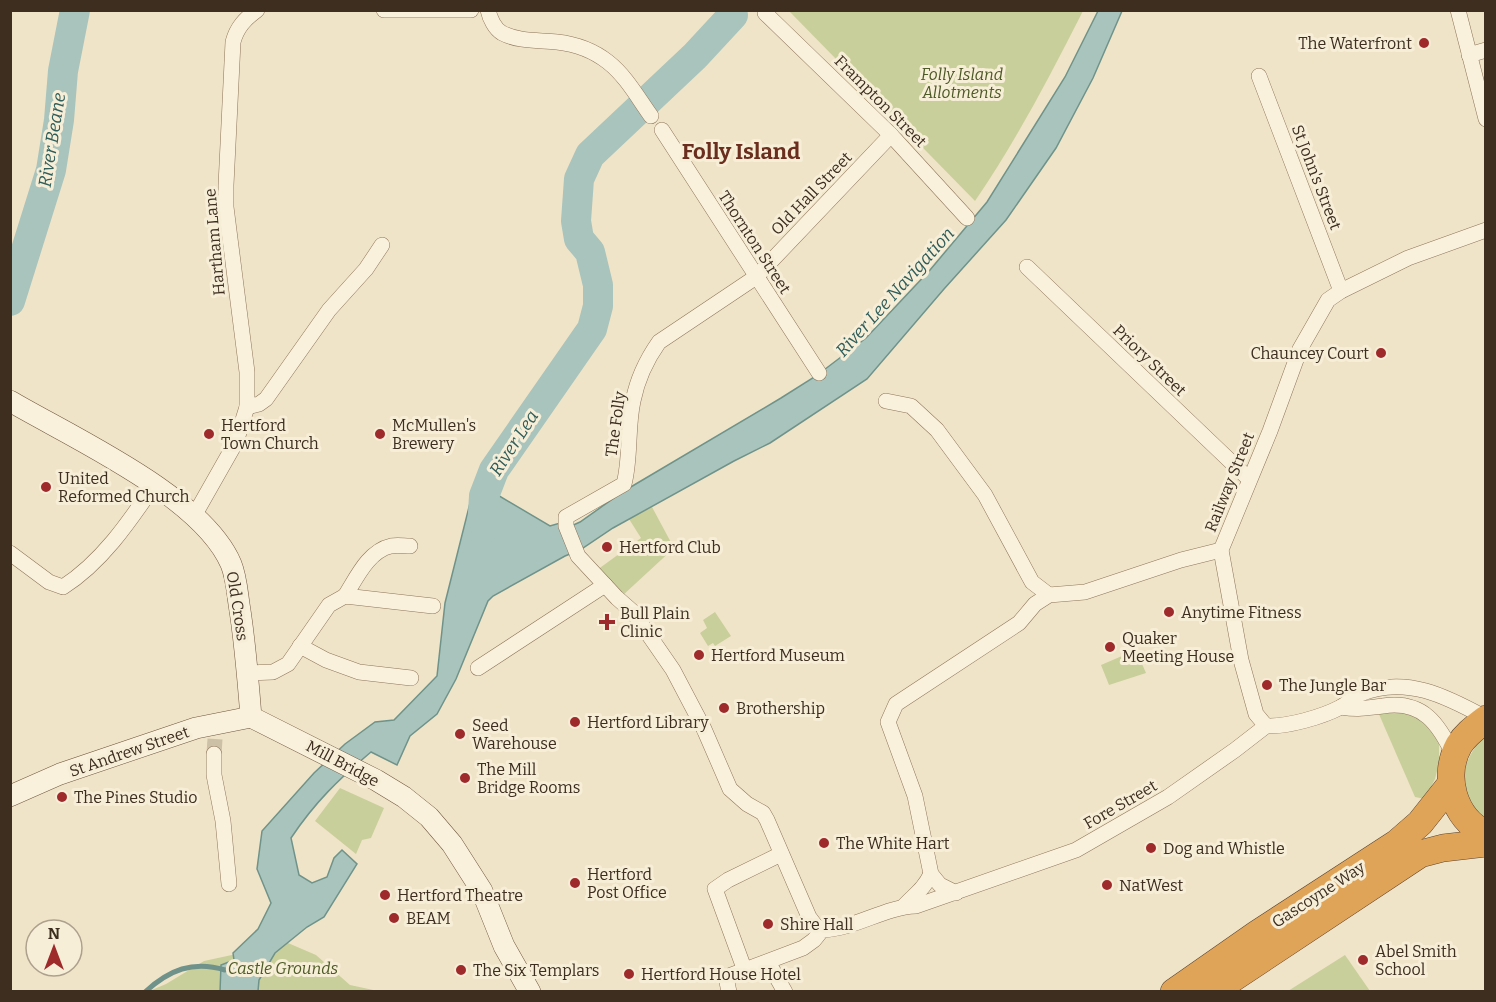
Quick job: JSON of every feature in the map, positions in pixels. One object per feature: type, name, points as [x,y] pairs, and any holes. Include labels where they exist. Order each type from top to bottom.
[{"type":"highway","points":[[1485,718],[1469,732],[1454,756],[1451,770],[1451,784],[1459,809],[1476,829],[1485,834]]},
{"type":"highway","name":"Gascoyne Way","points":[[1174,992],[1257,934],[1397,843],[1420,823],[1451,784]]},
{"type":"highway","name":"Gascoyne Way","points":[[1212,992],[1324,915],[1420,854],[1443,848],[1485,843]]},
{"type":"main road","name":"Old Cross","points":[[12,406],[154,484],[194,516],[223,550],[235,577],[251,717]]},
{"type":"main road","name":"St Andrew Street","points":[[10,796],[60,774],[196,728],[214,739],[251,717]]},
{"type":"main road","name":"Mill Bridge","points":[[251,717],[327,754],[404,797],[429,817],[462,858],[482,891],[504,946],[530,992]]},
{"type":"street","name":"Hartham Lane","points":[[194,516],[236,442],[247,407],[247,372],[226,207],[226,185],[233,42],[236,31],[243,21],[257,10]]},
{"type":"street","points":[[384,10],[471,10]]},
{"type":"street","points":[[488,10],[491,20],[501,33],[522,39],[559,42],[582,47],[608,62],[620,74],[651,116]]},
{"type":"street","points":[[1458,10],[1485,119]]},
{"type":"street","name":"Frampton Street","points":[[765,13],[891,135],[968,218]]},
{"type":"street","points":[[1469,55],[1485,50]]},
{"type":"street","name":"St John's Street","points":[[1259,75],[1341,291]]},
{"type":"street","name":"Thornton Street","points":[[662,130],[819,373]]},
{"type":"street","name":"Old Hall Street","points":[[756,277],[891,135]]},
{"type":"street","name":"Railway Street","points":[[1049,595],[1085,592],[1181,560],[1221,550],[1270,431],[1300,349],[1328,300],[1341,291],[1407,258],[1485,230]]},
{"type":"street","points":[[247,407],[259,404],[266,399],[329,310],[366,270],[382,245]]},
{"type":"street","name":"Priory Street","points":[[1027,267],[1249,479]]},
{"type":"street","name":"The Folly","points":[[604,585],[578,556],[566,526],[566,518],[624,484],[628,469],[633,400],[650,356],[659,342],[756,277]]},
{"type":"street","points":[[886,401],[910,406],[937,430],[979,485],[1032,582],[1049,595],[1035,604],[1019,623],[896,704],[888,722],[915,796],[931,874],[940,885],[956,893]]},
{"type":"street","points":[[10,553],[49,582],[63,588],[105,550],[126,527],[154,484]]},
{"type":"street","points":[[247,673],[273,672],[288,664],[329,605],[345,596],[368,560],[377,552],[390,546],[410,546]]},
{"type":"street","points":[[1221,550],[1241,660],[1256,714],[1266,726],[1296,722],[1341,707],[1359,694],[1386,686],[1403,685],[1436,694],[1465,706],[1485,718]]},
{"type":"street","points":[[478,668],[604,585],[633,612],[673,670],[704,729],[730,789],[747,804],[763,813],[809,917],[814,925],[822,930],[803,948],[745,971],[727,984]]},
{"type":"street","points":[[345,596],[433,606]]},
{"type":"street","points":[[300,646],[326,660],[359,672],[411,678]]},
{"type":"street","points":[[1341,707],[1362,710],[1384,705],[1401,705],[1419,710],[1434,721],[1454,756]]},
{"type":"street","name":"Fore Street","points":[[822,930],[856,924],[903,907],[916,906],[1076,850],[1168,797],[1266,726]]},
{"type":"street","points":[[214,739],[214,775],[223,821],[229,884]]},
{"type":"street","points":[[745,971],[715,890],[728,880],[781,854]]},
{"type":"street","name":"Fore Street","points":[[903,907],[922,890],[931,874]]},
{"type":"street","points":[[768,962],[785,992]]},
{"type":"green space","name":"Folly Island Allotments","points":[[789,11],[1083,11],[1018,132],[975,201]]},
{"type":"green space","points":[[652,507],[674,548],[622,596],[597,570],[641,538],[629,519]]},
{"type":"green space","points":[[715,612],[731,636],[715,646],[713,643],[708,646],[700,633],[707,628],[703,620]]},
{"type":"green space","points":[[1136,650],[1146,673],[1109,685],[1101,665]]},
{"type":"green space","points":[[1378,712],[1414,714],[1427,724],[1439,741],[1439,763],[1435,779],[1425,799],[1415,797]]},
{"type":"green space","points":[[1485,736],[1485,820],[1469,799],[1464,778],[1465,767],[1470,757]]},
{"type":"green space","points":[[340,788],[384,808],[371,838],[362,840],[356,854],[315,821]]},
{"type":"green space","name":"Castle Grounds","points":[[288,943],[316,955],[350,985],[378,991],[147,992],[166,984],[204,961]]},
{"type":"green space","points":[[1345,955],[1370,991],[1288,991]]},
{"type":"water","points":[[1098,11],[1122,11],[1093,78],[1056,148],[1006,220],[867,379],[770,443],[493,596],[488,601],[456,679],[437,714],[410,736],[397,765],[371,752],[328,792],[291,838],[299,875],[312,883],[327,877],[334,858],[342,850],[357,864],[324,917],[307,927],[275,953],[259,980],[258,991],[220,992],[221,965],[234,960],[233,953],[258,929],[271,903],[257,869],[262,831],[314,773],[345,744],[375,722],[394,720],[437,676],[445,603],[473,491],[477,485],[550,526],[560,523],[567,528],[580,522],[624,491],[816,376],[866,338],[930,270],[987,202],[1065,77]]},
{"type":"waterway","name":"River Beane","points":[[10,301],[51,170],[59,120],[63,71],[75,10]]},
{"type":"waterway","name":"River Lea","points":[[482,530],[484,496],[494,470],[592,329],[598,306],[598,285],[590,252],[579,239],[576,221],[579,179],[590,155],[695,56],[733,15]]},
{"type":"waterway","points":[[145,992],[163,978],[182,969],[202,966],[225,970]]},
{"type":"tunnel","points":[[214,754],[215,739]]},
{"type":"place","name":"The Waterfront","points":[[1424,43]]},
{"type":"place","name":"Chauncey Court","points":[[1381,353]]},
{"type":"place","name":"Hertford Town Church","points":[[209,434]]},
{"type":"place","name":"McMullen's Brewery","points":[[380,434]]},
{"type":"place","name":"United Reformed Church","points":[[46,487]]},
{"type":"place","name":"Hertford Club","points":[[607,547]]},
{"type":"place","name":"Anytime Fitness","points":[[1169,612]]},
{"type":"place","name":"Bull Plain Clinic","points":[[607,622]]},
{"type":"place","name":"Quaker Meeting House","points":[[1110,647]]},
{"type":"place","name":"Hertford Museum","points":[[699,655]]},
{"type":"place","name":"The Jungle Bar","points":[[1267,685]]},
{"type":"place","name":"Brothership","points":[[724,708]]},
{"type":"place","name":"Hertford Library","points":[[575,722]]},
{"type":"place","name":"Seed Warehouse","points":[[460,734]]},
{"type":"place","name":"The Mill Bridge Rooms","points":[[465,778]]},
{"type":"place","name":"The Pines Studio","points":[[62,797]]},
{"type":"place","name":"The White Hart","points":[[824,843]]},
{"type":"place","name":"Dog and Whistle","points":[[1151,848]]},
{"type":"place","name":"Hertford Post Office","points":[[575,883]]},
{"type":"place","name":"NatWest","points":[[1107,885]]},
{"type":"place","name":"Hertford Theatre","points":[[385,895]]},
{"type":"place","name":"BEAM","points":[[394,918]]},
{"type":"place","name":"Shire Hall","points":[[768,924]]},
{"type":"place","name":"Abel Smith School","points":[[1363,960]]},
{"type":"place","name":"The Six Templars","points":[[461,970]]},
{"type":"place","name":"Hertford House Hotel","points":[[629,974]]},
{"type":"district","name":"Folly Island","points":[[741,151]]},
{"type":"water label","name":"River Lee Navigation","points":[[895,292]]}]
